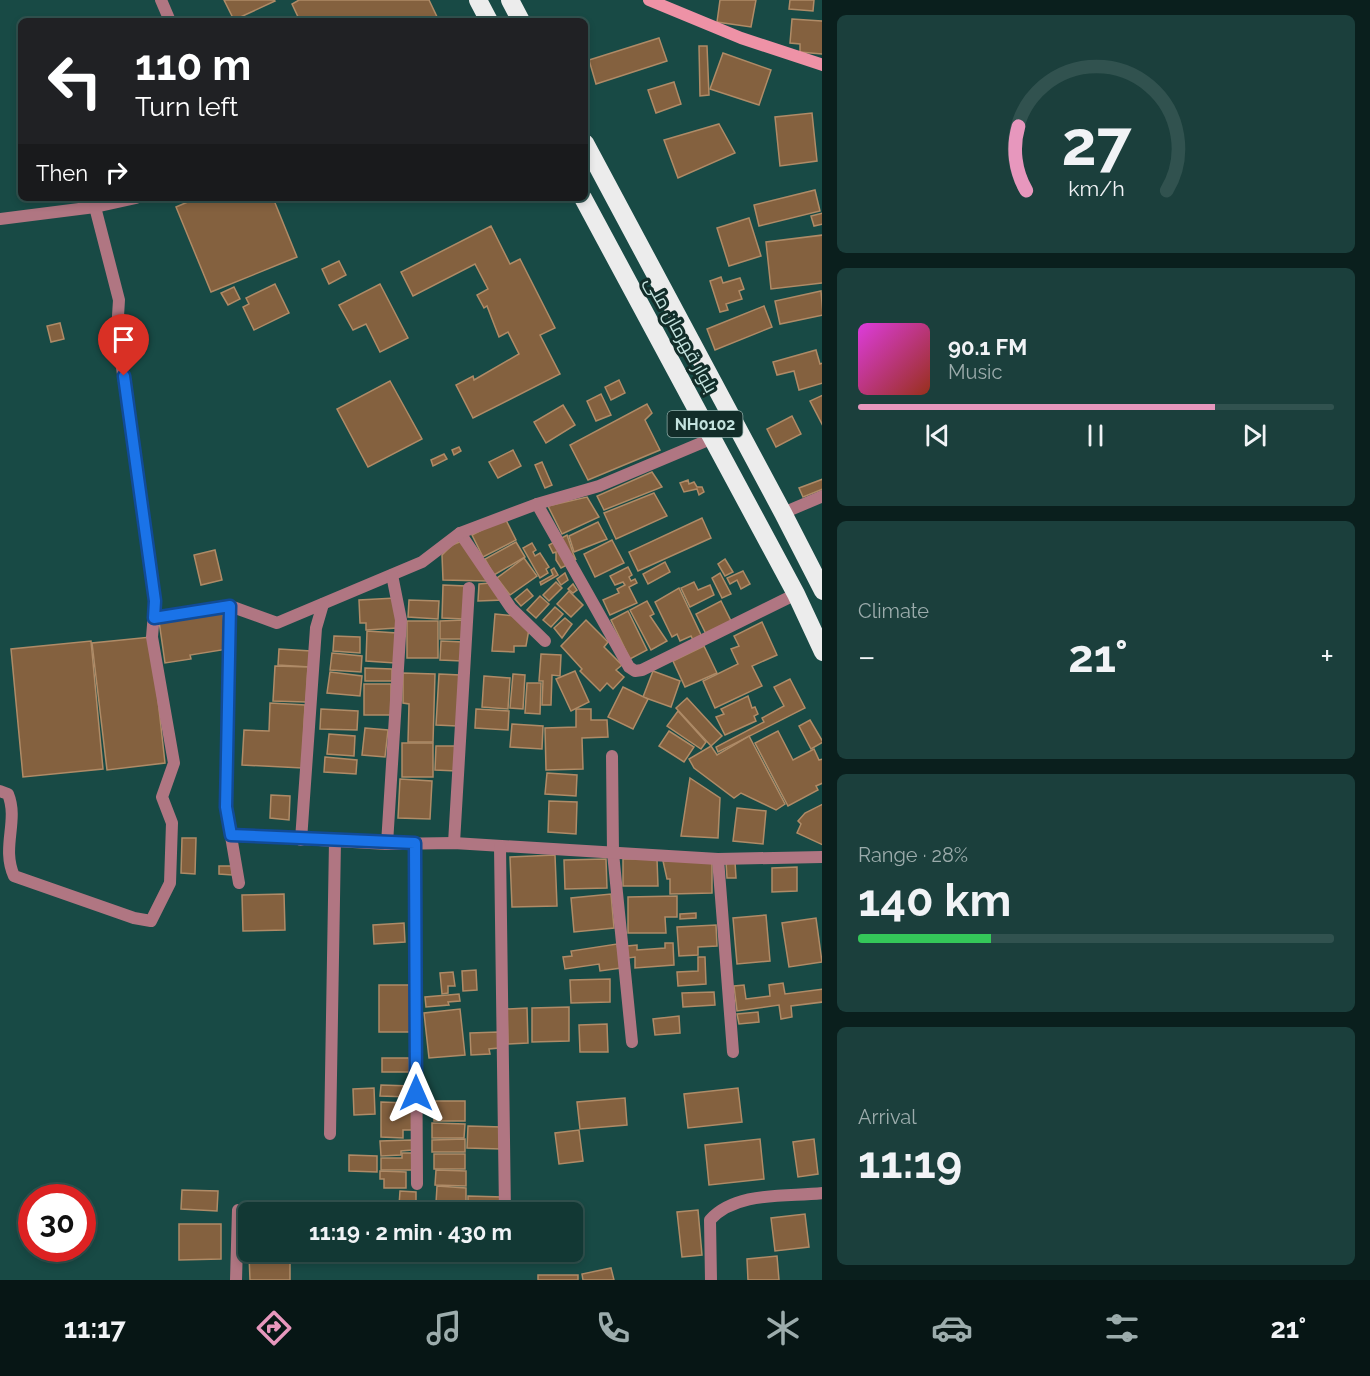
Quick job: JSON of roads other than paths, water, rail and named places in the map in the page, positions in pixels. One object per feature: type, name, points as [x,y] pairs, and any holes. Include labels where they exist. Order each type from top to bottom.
[{"type":"highway","points":[[478,0],[487,18]]},
{"type":"highway","points":[[510,0],[519,18]]},
{"type":"highway","name":"بلوار قهرمان ملی","points":[[588,149],[783,513],[822,591]]},
{"type":"highway","name":"بلوار قهرمان ملی","points":[[585,201],[796,594],[822,652]]},
{"type":"street","points":[[160,0],[169,18]]},
{"type":"street","points":[[650,0],[741,38],[822,65]]},
{"type":"street","points":[[0,219],[95,207],[122,201]]},
{"type":"street","points":[[0,791],[8,794],[12,805],[8,861],[14,876],[134,918],[151,921],[170,883],[172,823],[162,797],[174,763],[152,638],[155,601],[117,332],[119,300],[95,207]]},
{"type":"street","points":[[154,618],[230,606],[277,623],[422,562],[460,533],[537,504],[599,486],[713,438]]},
{"type":"street","points":[[783,513],[822,496]]},
{"type":"street","points":[[537,504],[629,668],[634,671],[642,670],[796,594]]},
{"type":"street","points":[[460,533],[511,608],[544,641]]},
{"type":"street","points":[[387,844],[401,620],[392,575]]},
{"type":"street","points":[[454,843],[469,588]]},
{"type":"street","points":[[301,840],[316,628],[323,604]]},
{"type":"street","points":[[230,606],[226,807],[239,883]]},
{"type":"street","points":[[612,756],[613,853],[632,1042]]},
{"type":"street","points":[[231,835],[387,844],[454,843],[718,858],[822,857]]},
{"type":"street","points":[[330,1134],[335,842]]},
{"type":"street","points":[[415,843],[417,1184]]},
{"type":"street","points":[[500,847],[505,1202]]},
{"type":"street","points":[[718,858],[734,1053]]},
{"type":"street","points":[[711,1280],[710,1220],[721,1208],[736,1202],[822,1193]]},
{"type":"street","points":[[236,1280],[238,1210]]}]
